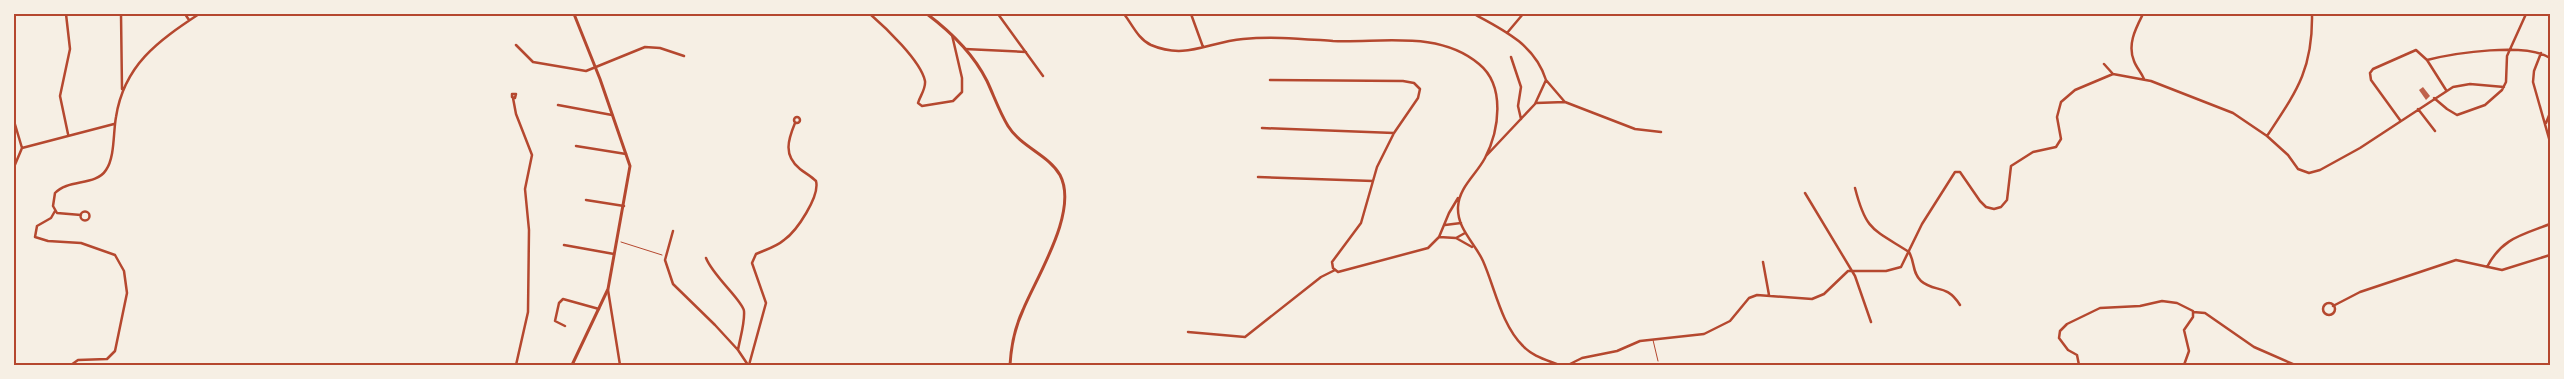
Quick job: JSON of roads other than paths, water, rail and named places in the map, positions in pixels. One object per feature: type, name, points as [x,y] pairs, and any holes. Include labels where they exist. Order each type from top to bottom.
[{"type":"street","points":[[66,14],[70,49],[60,96],[68,134]]},
{"type":"street","points":[[71,365],[74,361],[104,360],[114,355],[119,340],[127,282],[121,263],[115,255],[81,243],[48,241],[35,237],[37,226],[50,218],[55,211],[53,199],[60,189],[98,177],[105,172],[110,161],[114,124],[122,90],[121,14]]},
{"type":"street","points":[[185,14],[189,20]]},
{"type":"street","points":[[122,90],[153,45],[198,14]]},
{"type":"street","points":[[572,365],[608,289],[629,177],[627,155],[574,14]]},
{"type":"street","points":[[870,14],[904,48],[923,77],[924,90],[918,103],[922,106],[953,101],[962,92],[962,78],[952,33]]},
{"type":"street","points":[[927,14],[952,33],[965,49],[986,81],[1010,128],[1025,146],[1057,170],[1064,189],[1059,226],[1021,315],[1010,365]]},
{"type":"street","points":[[998,14],[1043,76]]},
{"type":"street","points":[[1124,14],[1140,37],[1150,44],[1180,52],[1244,38],[1335,41],[1398,40],[1431,42],[1460,51],[1486,70],[1497,94],[1497,116],[1486,157]]},
{"type":"street","points":[[1191,14],[1203,47]]},
{"type":"street","points":[[1474,14],[1507,33],[1531,50],[1546,80],[1565,102]]},
{"type":"street","points":[[1507,33],[1523,14]]},
{"type":"street","points":[[2143,14],[2133,35],[2131,47],[2133,60],[2144,79]]},
{"type":"street","points":[[2267,136],[2290,102],[2304,76],[2311,42],[2312,14]]},
{"type":"street","points":[[2434,98],[2452,113],[2459,114],[2487,103],[2504,87],[2506,60],[2509,50],[2526,14]]},
{"type":"street","points":[[516,45],[529,60],[579,70],[596,69],[645,47],[660,48],[684,56]]},
{"type":"street","points":[[965,49],[1026,52]]},
{"type":"street","points":[[2400,120],[2371,80],[2370,73],[2413,50],[2419,52],[2427,60],[2446,90]]},
{"type":"street","points":[[2427,60],[2478,51],[2509,50],[2542,53],[2550,58]]},
{"type":"street","points":[[2542,53],[2533,74],[2533,82],[2550,142]]},
{"type":"street","points":[[1511,57],[1521,87],[1518,106],[1521,118]]},
{"type":"street","points":[[2104,64],[2113,74]]},
{"type":"street","points":[[1568,365],[1582,358],[1617,351],[1635,342],[1704,334],[1730,321],[1749,298],[1757,295],[1769,294],[1802,300],[1816,298],[1827,292],[1845,273],[1852,270],[1897,268],[1903,265],[1922,224],[1954,172],[1959,171],[1984,205],[1992,209],[2001,207],[2007,198],[2011,166],[2033,152],[2055,148],[2059,144],[2061,137],[2056,117],[2061,102],[2075,90],[2113,74],[2144,79],[2229,111],[2267,136],[2288,155],[2298,169],[2312,173],[2343,158],[2446,90],[2464,84],[2504,87]]},
{"type":"street","points":[[1270,80],[1398,81],[1414,83],[1420,89],[1418,98],[1394,133],[1373,181],[1361,223],[1332,262],[1335,270]]},
{"type":"street","points":[[1188,332],[1245,337],[1321,277],[1335,270],[1343,272],[1369,262],[1420,252],[1430,246],[1439,237],[1459,197],[1486,157],[1535,104],[1546,80]]},
{"type":"street","points":[[513,98],[516,114],[532,155],[525,189],[530,230],[529,284],[524,338],[516,365]]},
{"type":"street","points":[[1535,104],[1565,102],[1635,129],[1661,132]]},
{"type":"street","points":[[558,105],[612,115]]},
{"type":"street","points":[[2418,109],[2435,131]]},
{"type":"street","points":[[2546,124],[2550,113]]},
{"type":"street","points":[[14,122],[22,148],[14,167]]},
{"type":"street","points":[[748,365],[766,303],[752,260],[756,254],[780,244],[791,234],[813,202],[817,192],[816,181],[797,166],[788,150],[788,138],[795,123]]},
{"type":"street","points":[[22,148],[68,134],[114,124]]},
{"type":"street","points":[[1262,128],[1394,133]]},
{"type":"street","points":[[576,146],[627,155]]},
{"type":"street","points":[[1258,176],[1373,181]]},
{"type":"street","points":[[1856,188],[1862,212],[1869,225],[1908,252],[1912,258],[1915,275],[1922,283],[1946,290],[1954,295],[1960,306]]},
{"type":"street","points":[[1805,193],[1852,270],[1871,322]]},
{"type":"street","points":[[1459,197],[1458,210],[1461,223],[1482,260],[1508,322],[1522,345],[1534,354],[1559,365]]},
{"type":"street","points":[[586,200],[624,206]]},
{"type":"street","points":[[55,211],[63,215],[81,215]]},
{"type":"street","points":[[1444,225],[1461,223]]},
{"type":"street","points":[[2487,266],[2505,243],[2550,224]]},
{"type":"street","points":[[673,231],[665,260],[675,287],[698,306],[738,350],[748,365]]},
{"type":"street","points":[[1456,238],[1465,233]]},
{"type":"street","points":[[1439,237],[1456,238],[1476,249]]},
{"type":"street","points":[[564,245],[614,254]]},
{"type":"street","points":[[2333,306],[2332,314],[2324,313],[2323,308],[2325,304],[2333,306],[2360,292],[2452,262],[2460,261],[2509,269],[2550,255]]},
{"type":"street","points":[[706,258],[718,280],[743,307],[744,317],[738,350]]},
{"type":"street","points":[[1763,262],[1769,294]]},
{"type":"street","points":[[608,289],[620,365]]},
{"type":"street","points":[[565,326],[555,321],[559,302],[563,299],[599,308]]},
{"type":"street","points":[[2078,365],[2076,355],[2064,346],[2059,334],[2063,327],[2084,314],[2100,308],[2140,306],[2162,301],[2177,303],[2193,312],[2205,313],[2254,348],[2295,365]]},
{"type":"street","points":[[2184,365],[2189,351],[2184,330],[2193,312]]},
{"type":"lane","points":[[1653,339],[1658,361]]}]
